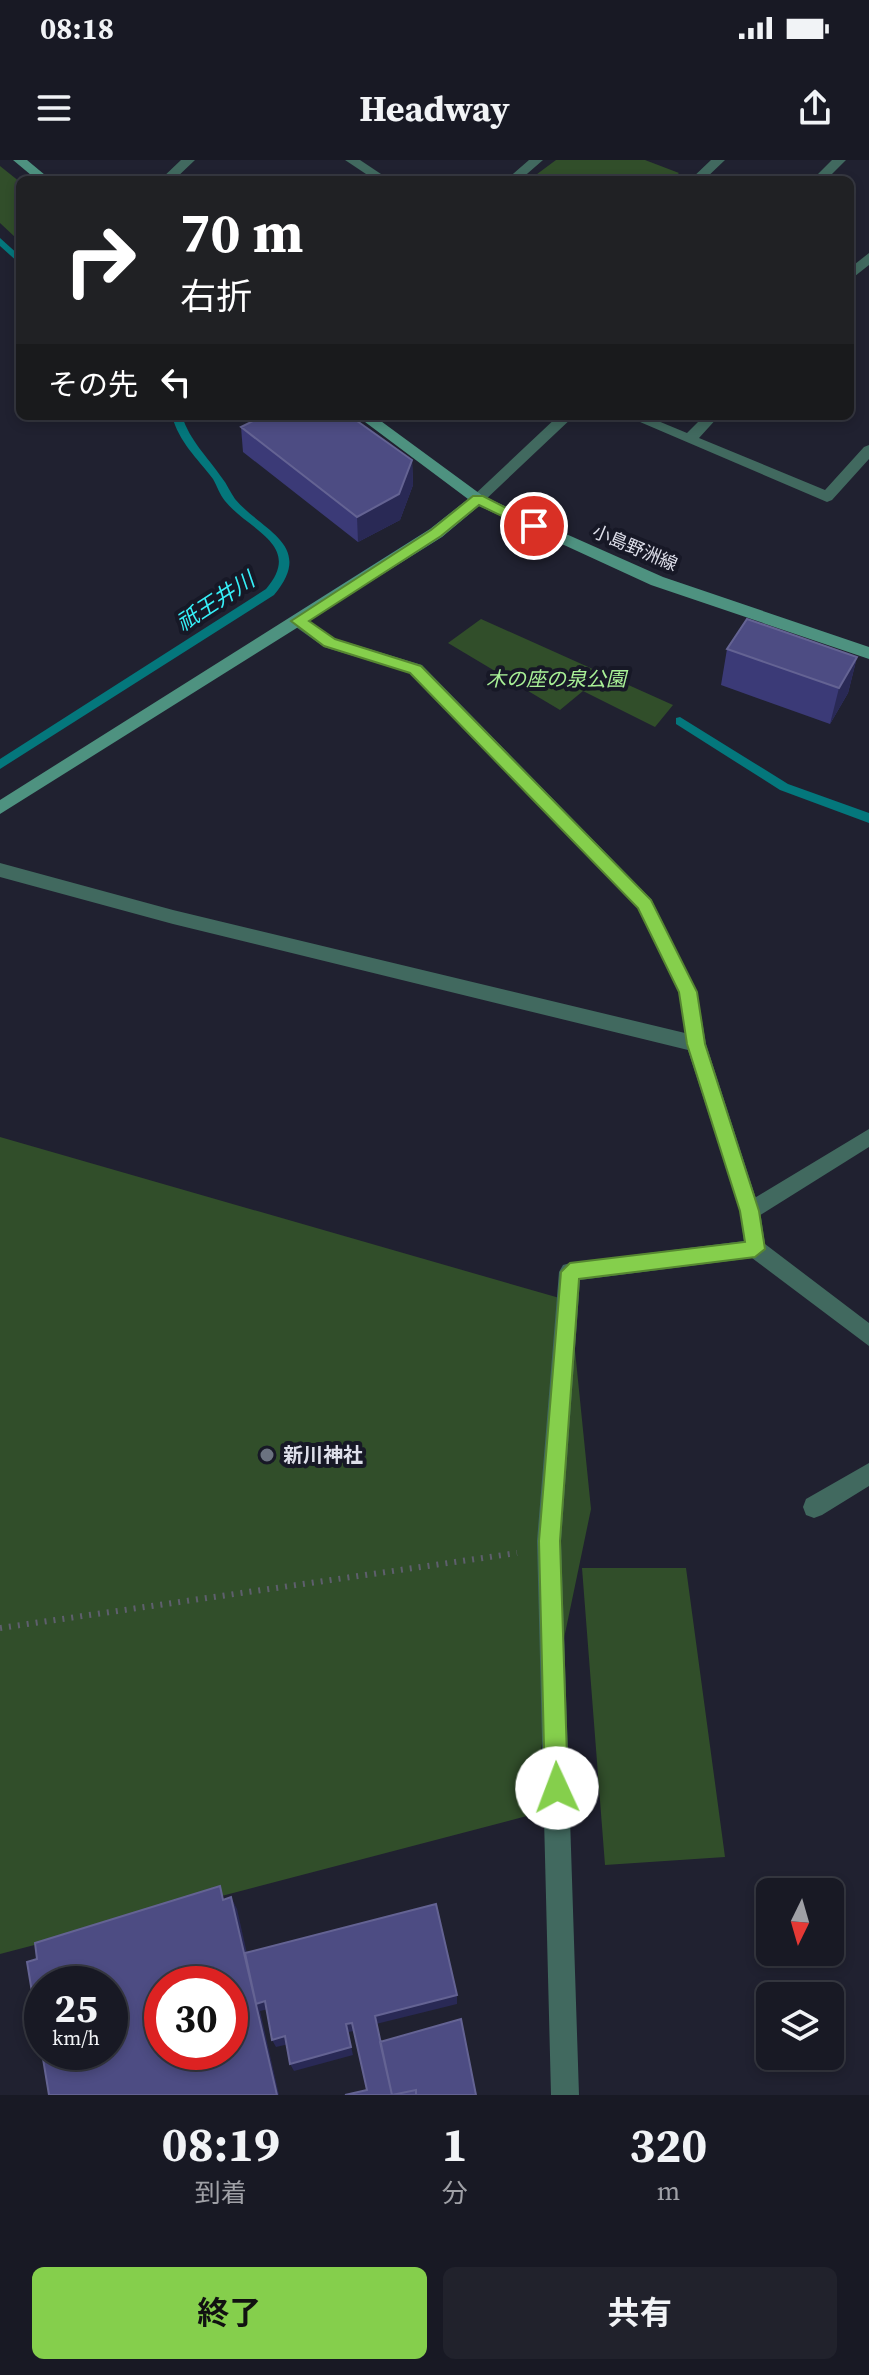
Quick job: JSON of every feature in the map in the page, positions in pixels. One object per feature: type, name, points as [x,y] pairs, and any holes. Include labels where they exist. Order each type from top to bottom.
[{"type":"main road","points":[[19,160],[40,176]]},
{"type":"main road","name":"小島野洲線","points":[[369,420],[478,499],[657,581],[869,653]]},
{"type":"main road","points":[[0,808],[436,533],[478,499]]},
{"type":"street","points":[[176,176],[189,160]]},
{"type":"street","points":[[517,176],[537,160]]},
{"type":"street","points":[[701,176],[719,160]]},
{"type":"street","points":[[822,176],[840,160]]},
{"type":"street","points":[[359,162],[378,176]]},
{"type":"street","points":[[854,272],[869,257]]},
{"type":"street","points":[[478,499],[563,420]]},
{"type":"street","points":[[643,420],[827,497],[869,450]]},
{"type":"street","points":[[689,439],[708,420]]},
{"type":"street","points":[[299,621],[330,643],[416,669],[645,904],[688,992],[696,1044],[750,1211],[755,1249]]},
{"type":"street","points":[[0,870],[173,917],[696,1044]]},
{"type":"street","points":[[750,1211],[869,1137]]},
{"type":"street","points":[[565,2095],[550,1549],[570,1272],[755,1249],[869,1336]]},
{"type":"street","points":[[814,1507],[869,1474]]},
{"type":"path","points":[[0,1628],[550,1549]]},
{"type":"green space","points":[[556,160],[645,160],[679,173],[676,176],[534,176]]},
{"type":"green space","points":[[0,166],[16,179],[16,238],[0,223]]},
{"type":"green space","name":"木の座の泉公園","points":[[481,619],[673,705],[655,727],[583,691],[560,710],[448,643]]},
{"type":"green space","name":"新川神社","points":[[0,1137],[570,1301],[591,1509],[527,1816],[0,1954]]},
{"type":"green space","points":[[582,1568],[686,1568],[725,1857],[605,1865]]},
{"type":"building","points":[[255,420],[356,420],[412,460],[399,494],[357,517],[241,427]]},
{"type":"building","points":[[747,619],[857,657],[839,688],[727,649]]},
{"type":"building","points":[[220,1886],[223,1900],[231,1897],[247,1966],[144,1966],[144,2070],[248,2070],[248,1970],[277,2095],[49,2095],[45,2070],[128,2070],[128,1966],[28,1966],[27,1962],[37,1959],[35,1943]]},
{"type":"building","points":[[436,1904],[457,1995],[375,2016],[392,2095],[345,2095],[367,2090],[352,2023],[346,2024],[351,2047],[290,2064],[285,2036],[272,2040],[265,2001],[256,2004],[245,1953]]},
{"type":"building","points":[[461,2019],[476,2095],[416,2095],[416,2090],[392,2095],[380,2042]]},
{"type":"building","points":[[416,2090],[416,2095],[392,2095]]},
{"type":"waterway","name":"祇王井川","points":[[0,241],[16,257]]},
{"type":"waterway","name":"祇王井川","points":[[0,765],[270,592],[281,577],[284,559],[277,542],[230,500],[188,442],[178,420]]},
{"type":"waterway","points":[[680,721],[784,787],[869,818]]},
{"type":"place","name":"新川神社","points":[[267,1455]]},
{"type":"route","points":[[534,526],[478,499],[436,533],[299,621],[330,643],[416,669],[645,904],[688,992],[696,1044],[750,1211],[755,1249],[570,1272],[549,1541],[557,1788]]}]
